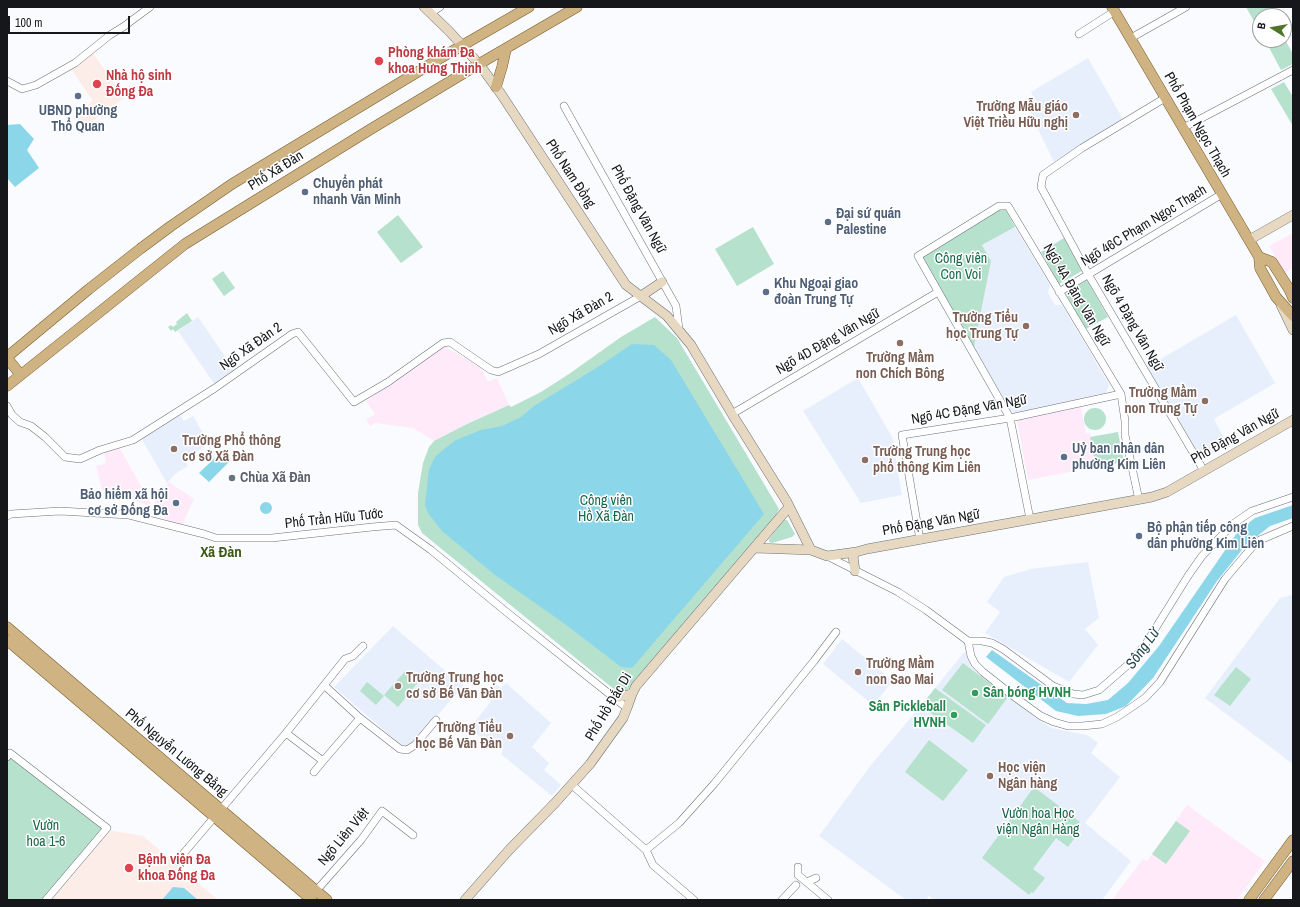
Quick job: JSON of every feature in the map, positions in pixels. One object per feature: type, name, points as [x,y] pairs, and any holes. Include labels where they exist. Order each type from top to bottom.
[{"type":"main road","name":"Phố Xã Đàn","points":[[7,357],[140,249],[232,184],[529,7]]},
{"type":"main road","name":"Phố Xã Đàn","points":[[7,386],[20,374],[185,244],[359,136],[577,7]]},
{"type":"main road","name":"Phố Phạm Ngọc Thạch","points":[[1114,9],[1259,257],[1260,268],[1276,297]]},
{"type":"main road","points":[[496,87],[506,49]]},
{"type":"main road","name":"Phố Phạm Ngọc Thạch","points":[[1259,257],[1272,262],[1292,294]]},
{"type":"main road","points":[[1276,297],[1293,316]]},
{"type":"main road","points":[[7,357],[20,374]]},
{"type":"main road","name":"Phố Nguyễn Lương Bằng","points":[[7,627],[217,813]]},
{"type":"main road","name":"Phố Nguyễn Lương Bằng","points":[[7,640],[314,895],[327,900]]},
{"type":"main road","points":[[1248,900],[1293,840]]},
{"type":"main road","points":[[1264,900],[1293,862]]},
{"type":"street","points":[[7,81],[22,89],[36,85],[75,63],[110,34],[123,27],[150,7]]},
{"type":"street","points":[[427,10],[440,7]]},
{"type":"street","points":[[1131,38],[1186,7]]},
{"type":"street","points":[[1079,34],[1114,9]]},
{"type":"street","name":"Phố Nam Đồng","points":[[427,10],[479,64],[496,87],[626,284],[641,296]]},
{"type":"street","points":[[1183,128],[1293,70]]},
{"type":"street","name":"Ngõ 4 Đặng Văn Ngữ","points":[[1165,98],[1082,148],[1043,175],[1041,187],[1088,274],[1204,471]]},
{"type":"street","name":"Phố Đặng Văn Ngữ","points":[[564,106],[676,306],[679,329]]},
{"type":"street","name":"Ngõ 46C Phạm Ngọc Thạch","points":[[1059,292],[1222,194]]},
{"type":"street","name":"Ngõ 4A Đặng Văn Ngữ","points":[[938,292],[918,256],[999,206],[1008,206],[1121,394],[1125,421],[1124,435],[1138,500]]},
{"type":"street","points":[[1249,240],[1293,215]]},
{"type":"street","points":[[641,296],[662,282]]},
{"type":"street","points":[[938,292],[1010,418],[1030,519]]},
{"type":"street","name":"Ngõ 4D Đặng Văn Ngữ","points":[[732,414],[938,292]]},
{"type":"street","name":"Phố Đặng Văn Ngữ","points":[[641,296],[667,316],[691,345],[790,507],[812,550],[827,556],[856,552],[1138,500],[1167,492],[1293,420]]},
{"type":"street","name":"Ngõ Xã Đàn 2","points":[[7,406],[12,415],[20,422],[31,426],[45,437],[65,457],[80,459],[100,450],[133,440],[209,392],[292,334],[298,332],[354,402],[388,382],[443,343],[450,342],[491,370],[498,372],[539,354],[641,296]]},
{"type":"street","name":"Phố Phạm Ngọc Thạch","points":[[1276,297],[1293,330]]},
{"type":"street","name":"Ngõ 4C Đặng Văn Ngữ","points":[[920,540],[902,435],[1010,418],[1121,394]]},
{"type":"street","points":[[827,556],[911,600],[968,641],[992,643],[1003,649],[1053,686],[1073,694],[1083,695],[1099,690],[1130,663],[1145,645],[1202,556],[1224,532],[1236,521],[1252,511],[1293,497]]},
{"type":"street","name":"Phố Hồ Đắc Di","points":[[465,900],[509,850],[572,785],[595,758],[623,718],[632,694],[651,669],[790,507]]},
{"type":"street","name":"Phố Trần Hữu Tước","points":[[7,516],[11,514],[60,511],[129,515],[216,538],[272,538],[372,526],[396,526],[431,550],[627,708]]},
{"type":"street","points":[[968,641],[971,656],[975,664],[1011,694],[1041,716],[1068,726],[1102,724],[1117,718],[1145,698],[1160,682],[1225,579],[1253,546],[1260,540],[1293,526]]},
{"type":"street","points":[[755,548],[812,550]]},
{"type":"street","points":[[855,570],[853,556],[856,552]]},
{"type":"street","points":[[646,850],[678,823],[714,784],[836,632]]},
{"type":"street","points":[[177,861],[286,733],[345,659],[353,656],[363,646]]},
{"type":"street","points":[[325,686],[360,718],[400,749],[407,750],[416,745],[436,720]]},
{"type":"street","points":[[614,698],[632,694]]},
{"type":"street","points":[[314,772],[360,718]]},
{"type":"street","points":[[286,733],[323,761]]},
{"type":"street","points":[[8,755],[108,828],[46,900]]},
{"type":"street","points":[[572,785],[646,850],[653,865],[694,900]]},
{"type":"street","name":"Ngõ Liên Việt","points":[[314,895],[361,840],[382,811],[413,835]]},
{"type":"street","points":[[798,867],[798,875],[828,900]]},
{"type":"street","points":[[806,882],[816,878]]},
{"type":"street","points":[[782,900],[796,885]]},
{"type":"shaded area","name":"Nhà hộ sinh Đống Đa","points":[[93,53],[124,98],[83,128],[75,116],[93,101],[71,69]]},
{"type":"shaded area","name":"Trường Mẫu giáo Việt Triều Hữu nghị","points":[[1088,58],[1124,121],[1054,162],[1028,109],[1037,103],[1031,92]]},
{"type":"shaded area","name":"Trường Tiểu học Trung Tự","points":[[1015,227],[1050,285],[1048,293],[1055,305],[1062,305],[1109,384],[1106,393],[1016,414],[1010,409],[974,347],[991,261],[982,245]]},
{"type":"shaded area","points":[[1293,233],[1293,268],[1285,273],[1269,246]]},
{"type":"shaded area","name":"Trường Mầm non Trung Tự","points":[[1236,315],[1275,383],[1214,419],[1227,444],[1200,460],[1147,367]]},
{"type":"shaded area","points":[[198,317],[235,371],[215,385],[178,331]]},
{"type":"shaded area","points":[[444,346],[480,367],[488,382],[497,378],[509,405],[434,441],[413,428],[375,423],[370,426],[366,420],[375,414],[366,401]]},
{"type":"shaded area","name":"Trường Trung học phổ thông Kim Liên","points":[[858,378],[892,437],[902,495],[861,503],[803,411]]},
{"type":"shaded area","points":[[1081,407],[1086,433],[1090,433],[1096,467],[1028,480],[1017,420]]},
{"type":"shaded area","name":"Trường Phổ thông cơ sở Xã Đàn","points":[[180,415],[184,421],[193,416],[209,444],[184,459],[188,466],[175,474],[167,483],[141,438]]},
{"type":"shaded area","points":[[119,447],[153,507],[102,490],[96,466],[106,463],[104,451]]},
{"type":"shaded area","points":[[169,482],[194,499],[182,525],[166,520],[150,495],[167,485]]},
{"type":"shaded area","points":[[1088,562],[1099,618],[1085,629],[1098,645],[1069,682],[985,633],[1000,612],[987,602],[1004,577],[1031,569]]},
{"type":"shaded area","points":[[1292,595],[1293,764],[1205,698],[1280,598]]},
{"type":"shaded area","name":"Trường Trung học cơ sở Bế Văn Đàn","points":[[393,626],[463,686],[409,748],[399,743],[334,687]]},
{"type":"shaded area","name":"Trường Mầm non Sao Mai","points":[[842,639],[893,681],[873,705],[823,664]]},
{"type":"shaded area","name":"Học viện Ngân hàng","points":[[965,651],[971,667],[1039,720],[1052,728],[1087,735],[1098,743],[1091,753],[1120,777],[1085,823],[1131,861],[1102,900],[934,900],[929,896],[926,900],[906,900],[819,836],[871,765]]},
{"type":"shaded area","name":"Trường Tiểu học Bế Văn Đàn","points":[[506,683],[551,723],[532,747],[549,763],[544,770],[561,785],[552,796],[501,754],[503,751],[494,743],[492,746],[470,728],[491,701],[485,696],[495,684],[501,688]]},
{"type":"shaded area","points":[[1187,805],[1265,861],[1237,900],[1112,900],[1143,859],[1147,861]]},
{"type":"shaded area","name":"Bệnh viện Đa khoa Đống Đa","points":[[108,830],[143,836],[218,900],[50,900]]},
{"type":"green space","points":[[1246,7],[1267,7],[1252,8],[1252,18]]},
{"type":"green space","points":[[1269,48],[1290,48],[1293,54],[1293,64],[1281,70]]},
{"type":"green space","points":[[1284,82],[1293,97],[1293,126],[1271,89]]},
{"type":"green space","name":"Công viên Con Voi","points":[[1000,209],[1006,210],[1015,227],[982,245],[991,261],[974,347],[922,257]]},
{"type":"green space","points":[[398,215],[423,247],[401,263],[377,232]]},
{"type":"green space","points":[[753,227],[774,264],[737,286],[715,249]]},
{"type":"green space","points":[[1064,238],[1082,271],[1059,284],[1041,252]]},
{"type":"green space","points":[[223,271],[235,288],[224,296],[212,279]]},
{"type":"green space","points":[[1087,280],[1108,317],[1086,329],[1065,293]]},
{"type":"green space","points":[[187,313],[192,321],[175,332],[173,329],[171,331],[168,327],[171,325],[173,327],[177,324],[176,322]]},
{"type":"green space","name":"Công viên Hồ Xã Đàn","points":[[655,317],[677,338],[779,509],[775,517],[631,686],[626,691],[620,692],[616,691],[422,533],[418,525],[418,493],[423,463],[429,447],[434,441],[465,425],[509,405],[511,407],[541,392],[621,337]]},
{"type":"green space","points":[[1095,408],[1103,411],[1106,419],[1103,427],[1095,430],[1087,427],[1084,419],[1087,411]]},
{"type":"green space","points":[[1118,432],[1124,462],[1096,467],[1090,437]]},
{"type":"green space","points":[[784,520],[787,520],[795,534],[792,537],[772,543],[769,542],[769,539]]},
{"type":"green space","name":"Sân bóng HVNH","points":[[963,663],[1008,697],[988,724],[942,690]]},
{"type":"green space","points":[[1236,667],[1251,679],[1230,706],[1214,695]]},
{"type":"green space","points":[[406,670],[419,681],[398,707],[384,695]]},
{"type":"green space","points":[[367,682],[384,696],[376,705],[360,691]]},
{"type":"green space","name":"Sân Pickleball HVNH","points":[[935,688],[986,725],[973,743],[921,706]]},
{"type":"green space","points":[[929,740],[968,770],[943,801],[905,772]]},
{"type":"green space","name":"Vườn hoa 1-6","points":[[11,755],[102,829],[43,900],[7,900],[7,761]]},
{"type":"green space","name":"Vườn hoa Học viện Ngân Hàng","points":[[1034,787],[1080,822],[1076,827],[1080,831],[1068,847],[1056,838],[1033,869],[1045,878],[1033,893],[1031,892],[1029,895],[982,858]]},
{"type":"green space","points":[[1176,821],[1190,831],[1166,864],[1152,854]]},
{"type":"water","points":[[20,124],[34,139],[27,150],[39,168],[15,187],[7,178],[7,125]]},
{"type":"water","name":"Công viên Hồ Xã Đàn","points":[[632,344],[654,345],[671,360],[764,514],[632,668],[621,667],[565,624],[495,575],[442,531],[428,513],[425,505],[429,469],[435,457],[443,450],[456,440],[481,430],[502,426],[521,417],[534,406]]},
{"type":"water","points":[[221,452],[230,461],[209,482],[199,473]]},
{"type":"water","points":[[266,502],[270,504],[272,508],[270,512],[266,514],[262,512],[260,508],[262,504]]},
{"type":"water","points":[[1293,505],[1293,518],[1270,526],[1245,546],[1217,581],[1153,678],[1126,706],[1106,714],[1078,716],[1056,711],[986,657],[992,650],[1067,703],[1086,704],[1108,700],[1128,683],[1159,646],[1239,530],[1255,518]]},
{"type":"water","points":[[173,887],[184,888],[198,900],[162,900]]},
{"type":"place","name":"Phòng khám Đa khoa Hưng Thịnh","points":[[379,61]]},
{"type":"place","name":"Nhà hộ sinh Đống Đa","points":[[97,84]]},
{"type":"place","name":"UBND phường Thổ Quan","points":[[78,96]]},
{"type":"place","name":"Trường Mẫu giáo Việt Triều Hữu nghị","points":[[1076,115]]},
{"type":"place","name":"Chuyển phát nhanh Văn Minh","points":[[305,192]]},
{"type":"place","name":"Đại sứ quán Palestine","points":[[828,222]]},
{"type":"place","name":"Khu Ngoại giao đoàn Trung Tự","points":[[766,292]]},
{"type":"place","name":"Trường Tiểu học Trung Tự","points":[[1026,326]]},
{"type":"place","name":"Trường Mầm non Chích Bông","points":[[900,343]]},
{"type":"place","name":"Trường Mầm non Trung Tự","points":[[1205,401]]},
{"type":"place","name":"Trường Phổ thông cơ sở Xã Đàn","points":[[174,449]]},
{"type":"place","name":"Uỷ ban nhân dân phường Kim Liên","points":[[1064,457]]},
{"type":"place","name":"Trường Trung học phổ thông Kim Liên","points":[[865,460]]},
{"type":"place","name":"Chùa Xã Đàn","points":[[232,478]]},
{"type":"place","name":"Bảo hiểm xã hội cơ sở Đống Đa","points":[[176,503]]},
{"type":"place","name":"Bộ phận tiếp công dân phường Kim Liên","points":[[1139,536]]},
{"type":"place","name":"Trường Mầm non Sao Mai","points":[[858,672]]},
{"type":"place","name":"Trường Trung học cơ sở Bế Văn Đàn","points":[[398,686]]},
{"type":"place","name":"Sân bóng HVNH","points":[[975,693]]},
{"type":"place","name":"Sân Pickleball HVNH","points":[[954,715]]},
{"type":"place","name":"Trường Tiểu học Bế Văn Đàn","points":[[510,736]]},
{"type":"place","name":"Học viện Ngân hàng","points":[[990,776]]},
{"type":"place","name":"Bệnh viện Đa khoa Đống Đa","points":[[129,868]]},
{"type":"district","name":"Xã Đàn","points":[[221,553]]},
{"type":"water label","name":"Sông Lừ","points":[[1143,649]]}]
